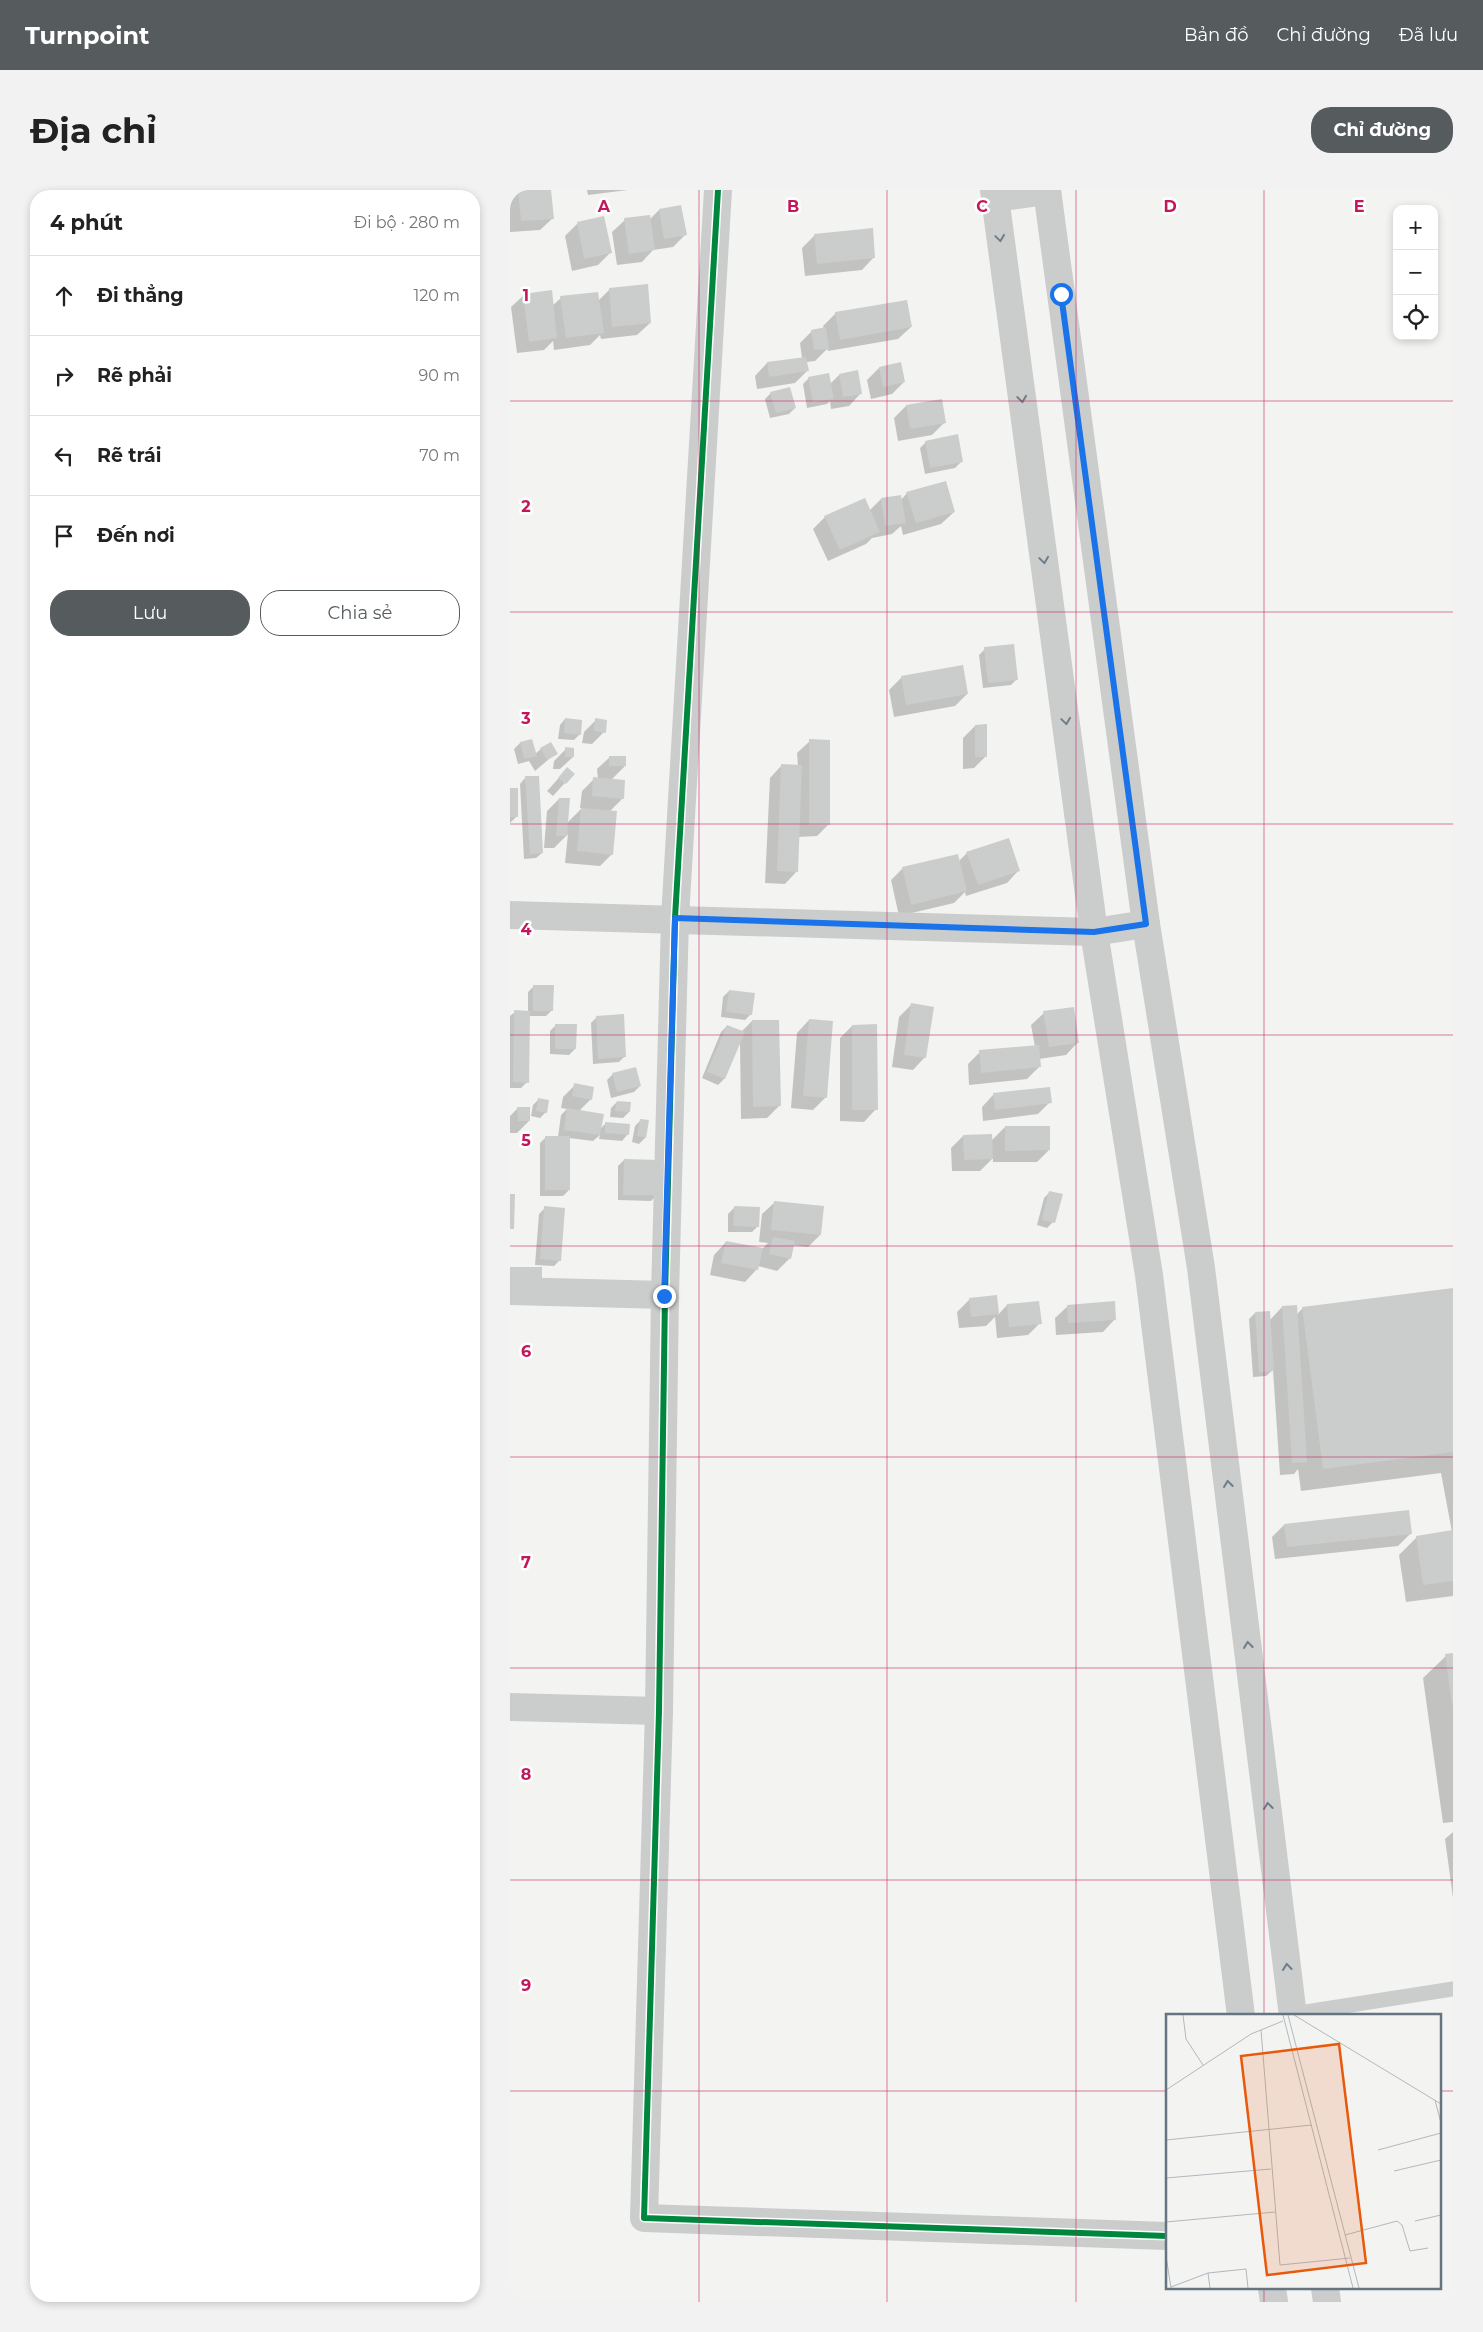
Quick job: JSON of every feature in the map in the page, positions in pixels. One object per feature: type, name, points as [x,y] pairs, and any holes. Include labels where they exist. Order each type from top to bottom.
[{"type":"street","points":[[718,190],[675,918],[664,1296],[659,1711],[644,2218],[1166,2236]]},
{"type":"street","points":[[1240,2014],[1149,1275],[1094,932],[995,194],[1047,190],[1146,924],[1201,1268],[1293,2014]]},
{"type":"street","points":[[510,915],[675,918],[1094,932],[1146,924]]},
{"type":"street","points":[[510,1291],[664,1296]]},
{"type":"street","points":[[510,1706],[659,1711]]},
{"type":"lane","points":[[1299,2014],[1453,1989]]},
{"type":"building","points":[[518,190],[551,190],[554,219],[521,221]]},
{"type":"building","points":[[681,205],[687,235],[664,239],[659,209]]},
{"type":"building","points":[[650,215],[655,250],[629,254],[624,218]]},
{"type":"building","points":[[604,216],[612,253],[584,259],[577,222]]},
{"type":"building","points":[[873,228],[875,258],[817,264],[814,234]]},
{"type":"building","points":[[648,284],[651,323],[612,327],[609,288]]},
{"type":"building","points":[[552,290],[557,338],[529,342],[523,294]]},
{"type":"building","points":[[598,292],[604,333],[566,338],[560,296]]},
{"type":"building","points":[[907,300],[912,327],[840,340],[835,312]]},
{"type":"building","points":[[826,327],[829,349],[814,350],[811,330]]},
{"type":"building","points":[[806,357],[809,371],[769,377],[767,362]]},
{"type":"building","points":[[901,362],[905,382],[883,387],[879,367]]},
{"type":"building","points":[[858,370],[862,394],[843,397],[839,374]]},
{"type":"building","points":[[829,373],[834,399],[813,402],[808,377]]},
{"type":"building","points":[[790,387],[796,408],[776,413],[770,392]]},
{"type":"building","points":[[942,399],[946,423],[910,429],[906,405]]},
{"type":"building","points":[[958,434],[963,462],[930,468],[925,441]]},
{"type":"building","points":[[946,481],[955,512],[916,523],[906,492]]},
{"type":"building","points":[[901,495],[906,523],[885,526],[881,498]]},
{"type":"building","points":[[865,498],[880,532],[840,550],[824,516]]},
{"type":"building","points":[[1014,644],[1018,680],[988,683],[984,647]]},
{"type":"building","points":[[963,665],[968,694],[906,705],[901,676]]},
{"type":"building","points":[[565,718],[582,720],[581,735],[564,733]]},
{"type":"building","points":[[595,718],[607,720],[606,733],[594,731]]},
{"type":"building","points":[[987,724],[987,757],[975,757],[975,725]]},
{"type":"building","points":[[532,739],[537,756],[524,759],[520,742]]},
{"type":"building","points":[[809,739],[830,740],[830,825],[809,825]]},
{"type":"building","points":[[551,742],[558,754],[547,760],[540,748]]},
{"type":"building","points":[[565,747],[574,748],[574,757],[565,757]]},
{"type":"building","points":[[609,756],[626,756],[626,766],[609,766]]},
{"type":"building","points":[[781,764],[802,765],[798,872],[777,871]]},
{"type":"building","points":[[567,767],[575,774],[566,784],[558,778]]},
{"type":"building","points":[[525,776],[539,776],[543,853],[530,854]]},
{"type":"building","points":[[593,777],[625,780],[624,799],[592,796]]},
{"type":"building","points":[[510,788],[518,788],[518,817],[510,817]]},
{"type":"building","points":[[559,798],[570,798],[567,836],[556,836]]},
{"type":"building","points":[[581,808],[617,811],[613,855],[577,851]]},
{"type":"building","points":[[1009,838],[1020,871],[978,885],[966,852]]},
{"type":"building","points":[[958,854],[967,891],[911,905],[902,867]]},
{"type":"building","points":[[533,985],[554,985],[553,1011],[533,1011]]},
{"type":"building","points":[[729,990],[755,993],[752,1015],[726,1012]]},
{"type":"building","points":[[911,1003],[934,1007],[926,1058],[904,1055]]},
{"type":"building","points":[[1074,1007],[1079,1043],[1049,1047],[1043,1011]]},
{"type":"building","points":[[514,1010],[530,1011],[529,1083],[513,1082]]},
{"type":"building","points":[[624,1014],[626,1057],[598,1059],[596,1016]]},
{"type":"building","points":[[809,1019],[833,1021],[827,1098],[803,1096]]},
{"type":"building","points":[[752,1020],[779,1020],[781,1106],[753,1107]]},
{"type":"building","points":[[555,1024],[577,1024],[576,1049],[555,1049]]},
{"type":"building","points":[[877,1024],[878,1110],[852,1110],[852,1025]]},
{"type":"building","points":[[727,1025],[745,1032],[725,1079],[707,1072]]},
{"type":"building","points":[[1039,1045],[1041,1067],[981,1073],[979,1050]]},
{"type":"building","points":[[636,1067],[641,1086],[617,1092],[612,1073]]},
{"type":"building","points":[[574,1083],[594,1087],[592,1100],[572,1096]]},
{"type":"building","points":[[1050,1087],[1052,1103],[995,1110],[993,1093]]},
{"type":"building","points":[[538,1098],[549,1100],[547,1113],[536,1111]]},
{"type":"building","points":[[617,1101],[631,1102],[630,1112],[615,1111]]},
{"type":"building","points":[[517,1107],[530,1107],[530,1121],[518,1121]]},
{"type":"building","points":[[567,1108],[604,1114],[600,1135],[564,1130]]},
{"type":"building","points":[[640,1119],[649,1120],[646,1138],[637,1136]]},
{"type":"building","points":[[605,1122],[630,1124],[629,1135],[605,1133]]},
{"type":"building","points":[[1005,1126],[1050,1126],[1050,1150],[1005,1151]]},
{"type":"building","points":[[992,1134],[993,1159],[964,1160],[963,1135]]},
{"type":"building","points":[[545,1136],[570,1136],[570,1190],[545,1190]]},
{"type":"building","points":[[624,1159],[659,1160],[658,1195],[623,1195]]},
{"type":"building","points":[[1049,1191],[1063,1194],[1055,1223],[1042,1220]]},
{"type":"building","points":[[510,1194],[515,1194],[514,1229],[510,1229]]},
{"type":"building","points":[[774,1201],[824,1206],[821,1235],[771,1230]]},
{"type":"building","points":[[544,1206],[565,1208],[561,1261],[540,1259]]},
{"type":"building","points":[[734,1206],[760,1207],[759,1227],[733,1226]]},
{"type":"building","points":[[773,1237],[795,1241],[791,1259],[769,1254]]},
{"type":"building","points":[[726,1241],[763,1248],[758,1270],[721,1263]]},
{"type":"building","points":[[510,1267],[542,1267],[542,1283],[510,1283]]},
{"type":"building","points":[[1453,1288],[1453,1452],[1323,1469],[1302,1307]]},
{"type":"building","points":[[997,1295],[999,1314],[971,1317],[969,1298]]},
{"type":"building","points":[[1039,1301],[1042,1324],[1009,1327],[1007,1304]]},
{"type":"building","points":[[1115,1301],[1116,1320],[1068,1323],[1067,1305]]},
{"type":"building","points":[[1297,1305],[1307,1462],[1292,1463],[1282,1306]]},
{"type":"building","points":[[1270,1311],[1274,1371],[1259,1372],[1255,1312]]},
{"type":"building","points":[[1409,1510],[1412,1534],[1287,1547],[1284,1524]]},
{"type":"building","points":[[1453,1530],[1453,1581],[1423,1585],[1416,1536]]},
{"type":"building","points":[[1453,1653],[1453,1705],[1452,1705],[1445,1654]]},
{"type":"cycle path","points":[[718,190],[675,918],[665,1295],[659,1711],[644,2218],[1166,2236]]},
{"type":"route","points":[[664,1296],[675,918],[1094,932],[1146,924],[1061,294]]}]
